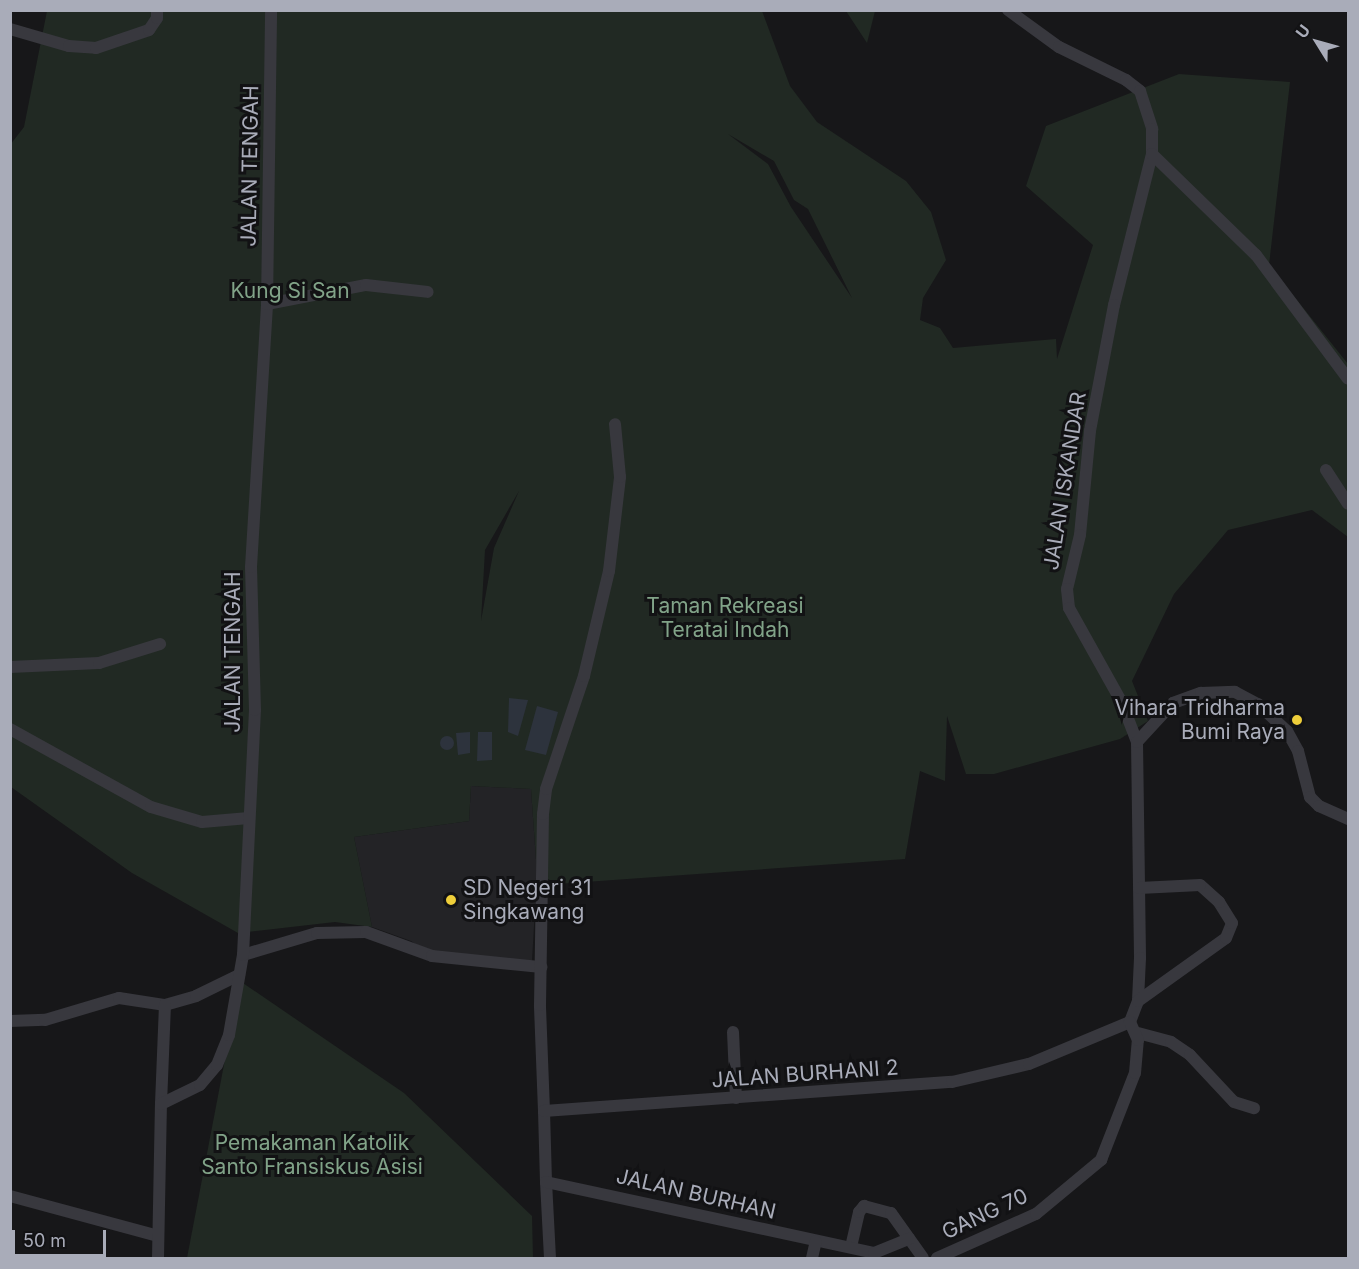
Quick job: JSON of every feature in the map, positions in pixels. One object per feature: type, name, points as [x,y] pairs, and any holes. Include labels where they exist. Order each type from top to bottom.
[{"type":"street","points":[[10,29],[69,46],[96,48],[149,30],[157,18],[157,10]]},
{"type":"street","name":"JALAN TENGAH","points":[[161,1104],[211,1077],[229,1035],[243,954],[255,710],[251,567],[267,304],[271,10]]},
{"type":"street","name":"JALAN ISKANDAR","points":[[1008,10],[1059,47],[1126,80],[1140,91],[1152,129],[1152,154],[1114,305],[1104,372],[1090,430],[1080,535],[1067,589],[1069,608],[1122,703],[1137,742],[1138,1001],[1130,1022]]},
{"type":"street","points":[[1152,154],[1256,255],[1348,379]]},
{"type":"street","points":[[267,304],[366,285],[428,292]]},
{"type":"street","points":[[550,1258],[541,967],[546,789],[584,676],[609,571],[620,477],[615,424]]},
{"type":"street","points":[[1326,470],[1348,504]]},
{"type":"street","points":[[10,667],[99,663],[160,644]]},
{"type":"street","points":[[1137,742],[1173,703],[1201,693],[1235,692],[1258,704],[1287,731],[1298,751],[1310,797],[1318,806],[1348,819]]},
{"type":"street","points":[[10,729],[151,807],[202,822],[249,818]]},
{"type":"street","points":[[1138,1001],[1226,938],[1232,924],[1219,902],[1200,885],[1139,888]]},
{"type":"street","points":[[243,954],[317,933],[366,932],[430,955],[541,967]]},
{"type":"street","points":[[10,1021],[45,1020],[119,998],[165,1005],[206,992],[239,975]]},
{"type":"street","points":[[158,1258],[165,1005]]},
{"type":"street","points":[[1130,1022],[1138,1033],[1171,1042],[1190,1054],[1234,1102],[1254,1108]]},
{"type":"street","name":"JALAN BURHANI 2","points":[[544,1111],[952,1082],[1029,1064],[1130,1022]]},
{"type":"street","points":[[733,1032],[736,1098]]},
{"type":"street","name":"GANG 70","points":[[937,1258],[1036,1214],[1101,1160],[1130,1090],[1138,1033]]},
{"type":"street","name":"JALAN BURHAN","points":[[546,1182],[851,1247],[883,1252],[909,1239]]},
{"type":"street","points":[[10,1196],[158,1236]]},
{"type":"street","points":[[851,1247],[859,1212],[864,1206],[891,1213],[922,1258]]},
{"type":"street","points":[[812,1258],[816,1241]]},
{"type":"shaded area","points":[[509,698],[528,700],[518,736],[508,732]]},
{"type":"shaded area","points":[[537,706],[558,712],[546,755],[525,750]]},
{"type":"shaded area","points":[[470,732],[470,753],[458,755],[456,733]]},
{"type":"shaded area","points":[[478,732],[492,732],[492,760],[477,761]]},
{"type":"shaded area","points":[[447,736],[452,738],[454,743],[452,748],[447,750],[442,748],[440,743],[442,738]]},
{"type":"shaded area","name":"SD Negeri 31 Singkawang","points":[[471,786],[531,789],[537,873],[532,961],[430,955],[411,941],[372,927],[354,837],[469,821]]},
{"type":"green space","points":[[47,11],[762,11],[790,86],[817,122],[906,181],[931,212],[946,260],[923,298],[920,320],[940,328],[953,348],[1056,339],[1057,359],[1093,245],[1026,186],[1046,126],[1179,74],[1290,82],[1269,265],[1348,364],[1348,537],[1312,510],[1228,530],[1174,594],[1132,681],[1148,721],[1120,739],[994,774],[966,774],[947,716],[945,781],[920,771],[905,859],[557,884],[537,873],[531,789],[471,786],[469,821],[354,837],[372,927],[335,922],[238,933],[132,873],[11,787],[10,145],[24,127]],"holes":[[[728,134],[774,161],[794,200],[808,209],[852,298],[791,207],[768,164]],[[519,491],[494,548],[481,621],[485,550]]]},
{"type":"green space","points":[[846,11],[875,11],[867,43]]},
{"type":"green space","name":"Pemakaman Katolik Santo Fransiskus Asisi","points":[[240,981],[404,1093],[532,1216],[533,1258],[187,1258]]},
{"type":"place","name":"Vihara Tridharma Bumi Raya","points":[[1297,720]]},
{"type":"place","name":"SD Negeri 31 Singkawang","points":[[451,900]]},
{"type":"park label","name":"Kung Si San","points":[[290,291]]},
{"type":"park label","name":"Taman Rekreasi Teratai Indah","points":[[725,618]]}]
